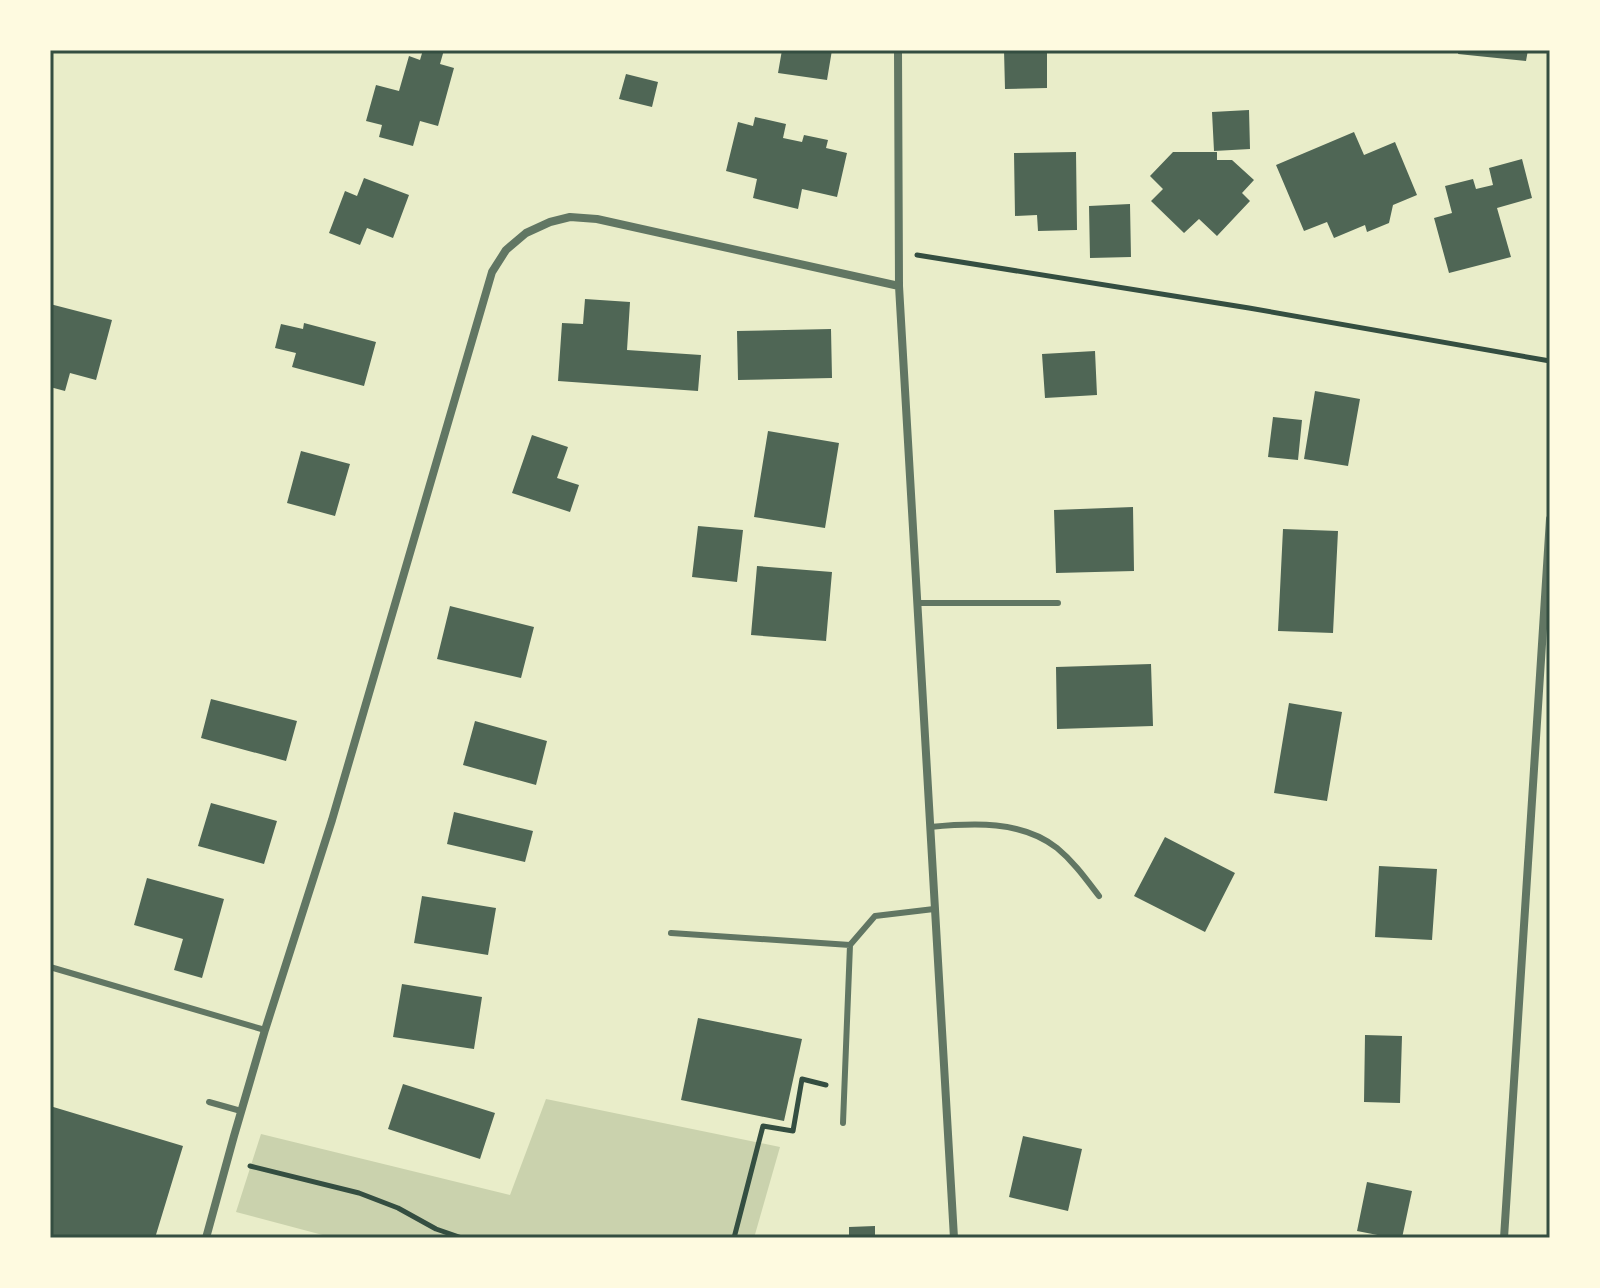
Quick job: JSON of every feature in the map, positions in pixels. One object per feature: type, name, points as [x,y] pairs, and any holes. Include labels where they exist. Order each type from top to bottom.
[{"type":"street","points":[[898,50],[899,286],[954,1238]]},
{"type":"street","points":[[206,1238],[241,1111],[336,805],[492,272],[506,250],[526,233],[550,222],[570,217],[597,219],[899,286]]},
{"type":"street","points":[[1504,1238],[1550,519]]},
{"type":"lane","points":[[917,603],[1058,603]]},
{"type":"lane","points":[[930,827],[967,824],[995,826],[1018,829],[1039,837],[1075,865],[1099,896]]},
{"type":"lane","points":[[843,1123],[850,945],[875,916],[934,909]]},
{"type":"lane","points":[[671,933],[850,945]]},
{"type":"lane","points":[[50,967],[265,1030]]},
{"type":"lane","points":[[209,1102],[241,1111]]},
{"type":"path","points":[[917,255],[1249,308],[1550,361]]},
{"type":"path","points":[[734,1238],[763,1126],[793,1131],[802,1079],[844,1089]]},
{"type":"path","points":[[250,1166],[359,1193],[462,1238]]},
{"type":"green space","points":[[546,1099],[780,1147],[754,1238],[334,1238],[236,1212],[261,1134],[510,1195]]},
{"type":"building","points":[[423,50],[444,50],[440,64],[454,68],[438,126],[420,121],[413,146],[379,137],[382,125],[366,121],[376,85],[399,91],[409,56],[420,60]]},
{"type":"building","points":[[782,50],[832,50],[827,80],[778,73]]},
{"type":"building","points":[[1004,50],[1047,50],[1047,88],[1005,89]]},
{"type":"building","points":[[1459,50],[1528,50],[1526,61],[1458,54]]},
{"type":"building","points":[[626,74],[658,82],[652,107],[619,99]]},
{"type":"building","points":[[1249,110],[1250,149],[1214,151],[1212,112]]},
{"type":"building","points":[[755,117],[786,124],[783,138],[802,142],[804,135],[828,140],[826,148],[847,153],[837,197],[802,189],[798,209],[753,198],[757,179],[726,171],[738,122],[753,126]]},
{"type":"building","points":[[1354,132],[1364,155],[1395,142],[1417,195],[1393,205],[1389,223],[1367,232],[1365,225],[1334,238],[1327,222],[1304,231],[1276,165]]},
{"type":"building","points":[[1076,152],[1077,230],[1038,231],[1037,215],[1015,216],[1014,153]]},
{"type":"building","points":[[1173,152],[1217,152],[1217,160],[1232,160],[1254,180],[1242,193],[1250,201],[1217,236],[1199,219],[1184,233],[1151,201],[1163,189],[1150,176]]},
{"type":"building","points":[[1522,159],[1532,198],[1497,208],[1511,257],[1449,273],[1434,218],[1452,213],[1445,186],[1473,179],[1476,189],[1493,185],[1489,168]]},
{"type":"building","points":[[364,178],[409,195],[393,238],[367,228],[360,245],[329,233],[345,191],[357,196]]},
{"type":"building","points":[[1130,204],[1131,257],[1090,258],[1089,206]]},
{"type":"building","points":[[585,299],[630,302],[627,350],[701,355],[698,391],[558,381],[562,323],[583,324]]},
{"type":"building","points":[[50,304],[112,320],[96,380],[70,373],[65,391],[50,387]]},
{"type":"building","points":[[304,323],[376,342],[364,386],[292,367],[296,353],[275,348],[281,324],[303,329]]},
{"type":"building","points":[[831,329],[832,378],[738,380],[737,331]]},
{"type":"building","points":[[1095,351],[1097,395],[1045,398],[1042,354]]},
{"type":"building","points":[[1315,391],[1360,399],[1348,466],[1304,459]]},
{"type":"building","points":[[1273,417],[1302,420],[1298,460],[1268,457]]},
{"type":"building","points":[[768,431],[839,443],[825,528],[754,517]]},
{"type":"building","points":[[532,435],[568,447],[557,478],[579,485],[570,512],[512,493]]},
{"type":"building","points":[[301,451],[350,464],[335,516],[287,503]]},
{"type":"building","points":[[1133,507],[1134,571],[1056,573],[1054,510]]},
{"type":"building","points":[[698,526],[743,530],[737,582],[692,577]]},
{"type":"building","points":[[1283,529],[1338,531],[1333,633],[1278,631]]},
{"type":"building","points":[[757,566],[832,572],[826,641],[751,635]]},
{"type":"building","points":[[450,606],[534,627],[521,678],[437,659]]},
{"type":"building","points":[[1151,664],[1153,726],[1057,729],[1056,667]]},
{"type":"building","points":[[211,699],[297,721],[286,761],[201,738]]},
{"type":"building","points":[[1289,703],[1342,712],[1327,801],[1274,793]]},
{"type":"building","points":[[475,721],[547,741],[536,785],[463,765]]},
{"type":"building","points":[[211,803],[277,821],[264,864],[198,846]]},
{"type":"building","points":[[454,812],[533,831],[525,862],[447,844]]},
{"type":"building","points":[[1165,837],[1235,873],[1205,932],[1134,896]]},
{"type":"building","points":[[1379,866],[1437,869],[1432,940],[1375,937]]},
{"type":"building","points":[[147,878],[224,899],[202,978],[174,970],[183,939],[134,925]]},
{"type":"building","points":[[422,896],[496,908],[488,955],[414,943]]},
{"type":"building","points":[[402,984],[482,997],[474,1049],[393,1037]]},
{"type":"building","points":[[698,1018],[802,1039],[784,1121],[681,1100]]},
{"type":"building","points":[[1365,1035],[1402,1036],[1400,1103],[1364,1102]]},
{"type":"building","points":[[403,1084],[495,1113],[480,1159],[388,1129]]},
{"type":"building","points":[[50,1106],[183,1146],[155,1238],[50,1238]]},
{"type":"building","points":[[1023,1136],[1082,1149],[1068,1211],[1009,1197]]},
{"type":"building","points":[[1367,1182],[1412,1191],[1402,1238],[1357,1231]]},
{"type":"building","points":[[875,1226],[875,1238],[849,1238],[849,1227]]}]
